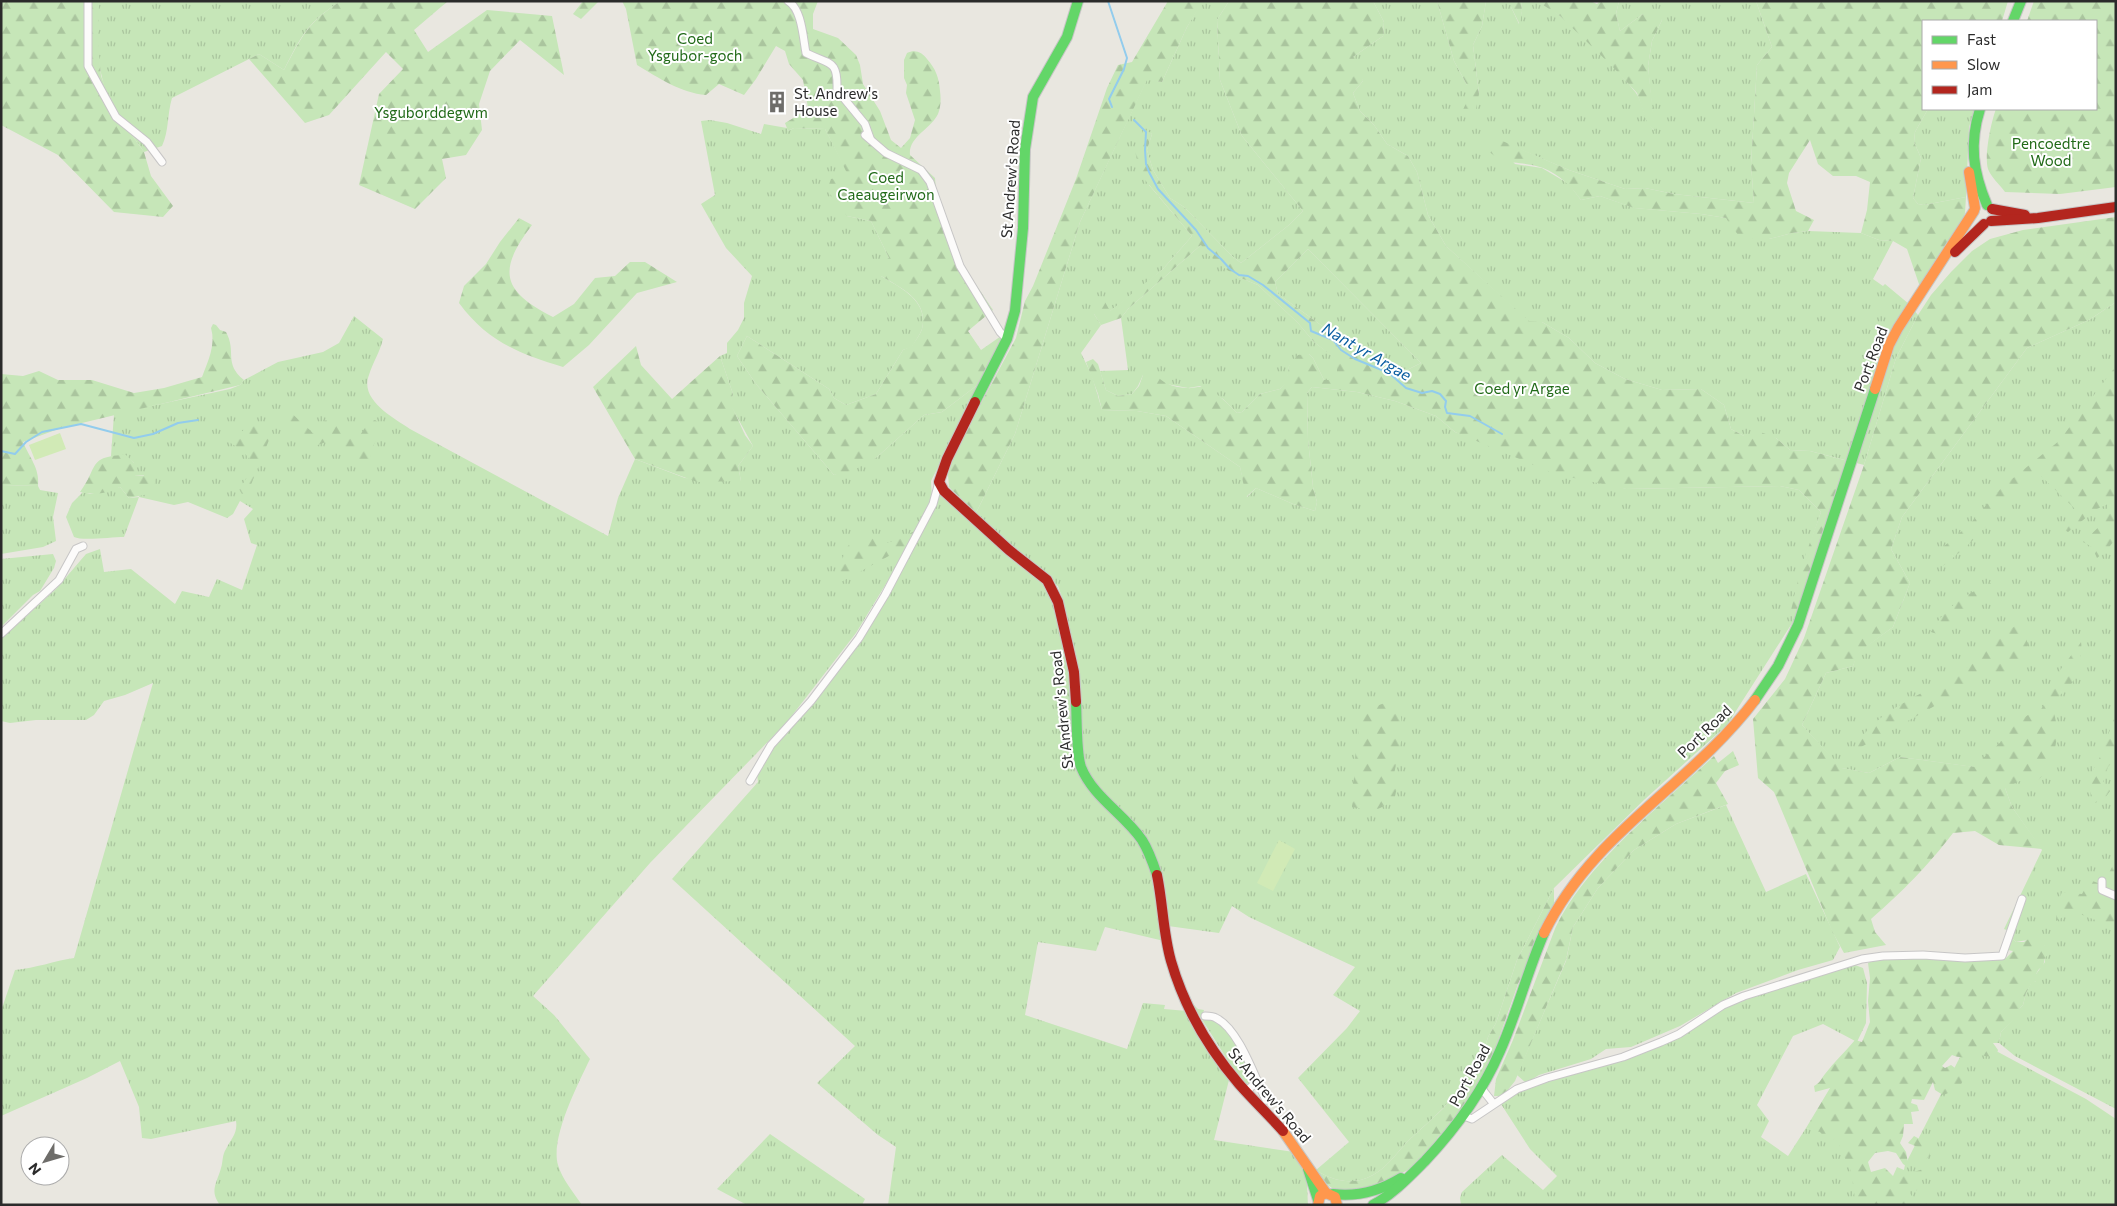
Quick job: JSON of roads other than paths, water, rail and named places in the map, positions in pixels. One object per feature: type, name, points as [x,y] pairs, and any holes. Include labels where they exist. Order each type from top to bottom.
[{"type":"main road","name":"St Andrew's Road","points":[[1078,1],[1067,37],[1033,97],[1025,149],[1023,228],[1015,311],[1006,339],[947,459],[942,486],[1009,550],[1047,580],[1052,587],[1058,602],[1074,672],[1083,775],[1130,824],[1142,840],[1149,854],[1156,871],[1171,959],[1183,994],[1207,1039],[1246,1092],[1284,1134],[1330,1194],[1337,1200],[1337,1205]]},
{"type":"main road","points":[[2013,20],[2021,1]]},
{"type":"main road","points":[[1980,110],[1974,128],[1972,156],[1977,182],[1993,216],[1987,222]]},
{"type":"main road","points":[[1972,156],[1969,161],[1970,184],[1975,220],[1987,222],[2019,221],[2116,207]]},
{"type":"main road","points":[[1974,209],[1981,204],[2022,215],[2047,216]]},
{"type":"main road","name":"Port Road","points":[[1373,1205],[1388,1202],[1448,1136],[1482,1088],[1501,1050],[1543,935],[1556,910],[1575,882],[1608,844],[1741,717],[1779,665],[1803,610],[1886,354],[1900,325],[1937,271],[1974,209]]},
{"type":"main road","name":"Port Road","points":[[1937,271],[1971,235],[1987,222]]},
{"type":"main road","name":"St Andrew's Road","points":[[1307,1165],[1318,1203]]},
{"type":"main road","name":"Port Road","points":[[1330,1194],[1360,1194],[1383,1188],[1417,1168]]},
{"type":"main road","points":[[1318,1203],[1320,1196],[1330,1194]]},
{"type":"street","points":[[88,1],[88,66],[116,117],[147,142],[162,162]]},
{"type":"street","points":[[788,1],[794,4],[797,12],[806,53],[826,61],[835,68],[837,90],[865,124],[868,137],[886,153],[921,170],[930,182],[960,266],[1006,339]]},
{"type":"street","points":[[750,782],[772,744],[811,702],[860,638],[886,595],[942,486]]},
{"type":"street","points":[[1,634],[54,586],[76,549],[83,546]]},
{"type":"street","points":[[2102,881],[2102,890],[2116,896]]},
{"type":"street","points":[[1464,1116],[1472,1119],[1517,1090],[1547,1078],[1623,1057],[1661,1042],[1679,1034],[1723,1005],[1744,996],[1862,959],[1883,956],[1923,955],[1965,958],[2002,956],[2022,899]]},
{"type":"street","points":[[1205,1016],[1215,1017],[1223,1022],[1233,1034],[1266,1100]]},
{"type":"street","points":[[1246,1092],[1257,1081]]},
{"type":"street","points":[[1482,1088],[1486,1091],[1493,1104]]},
{"type":"street","points":[[1360,1194],[1366,1197],[1379,1195],[1388,1202]]},
{"type":"waterway","name":"Nant yr Argae","points":[[1108,1],[1127,58],[1124,69],[1109,99],[1112,107]]},
{"type":"waterway","name":"Nant yr Argae","points":[[1134,120],[1146,132],[1146,164],[1158,189],[1196,230],[1208,248],[1230,269],[1239,275],[1248,276],[1263,285],[1310,323],[1311,331],[1333,340],[1341,350],[1355,359],[1389,373],[1406,388],[1422,393],[1432,391],[1440,394],[1446,401],[1447,413],[1470,416],[1502,434]]},
{"type":"waterway","points":[[1,451],[15,454],[26,442],[42,432],[81,424],[134,438],[153,434],[178,423],[198,420]]},
{"type":"place","name":"St. Andrew's House","points":[[777,102]]},
{"type":"park label","name":"Coed Ysgubor-goch","points":[[695,46]]},
{"type":"park label","name":"Ysguborddegwm","points":[[431,112]]},
{"type":"park label","name":"Pencoedtre Wood","points":[[2051,152]]},
{"type":"park label","name":"Coed Caeaugeirwon","points":[[886,186]]},
{"type":"park label","name":"Coed yr Argae","points":[[1522,388]]}]
